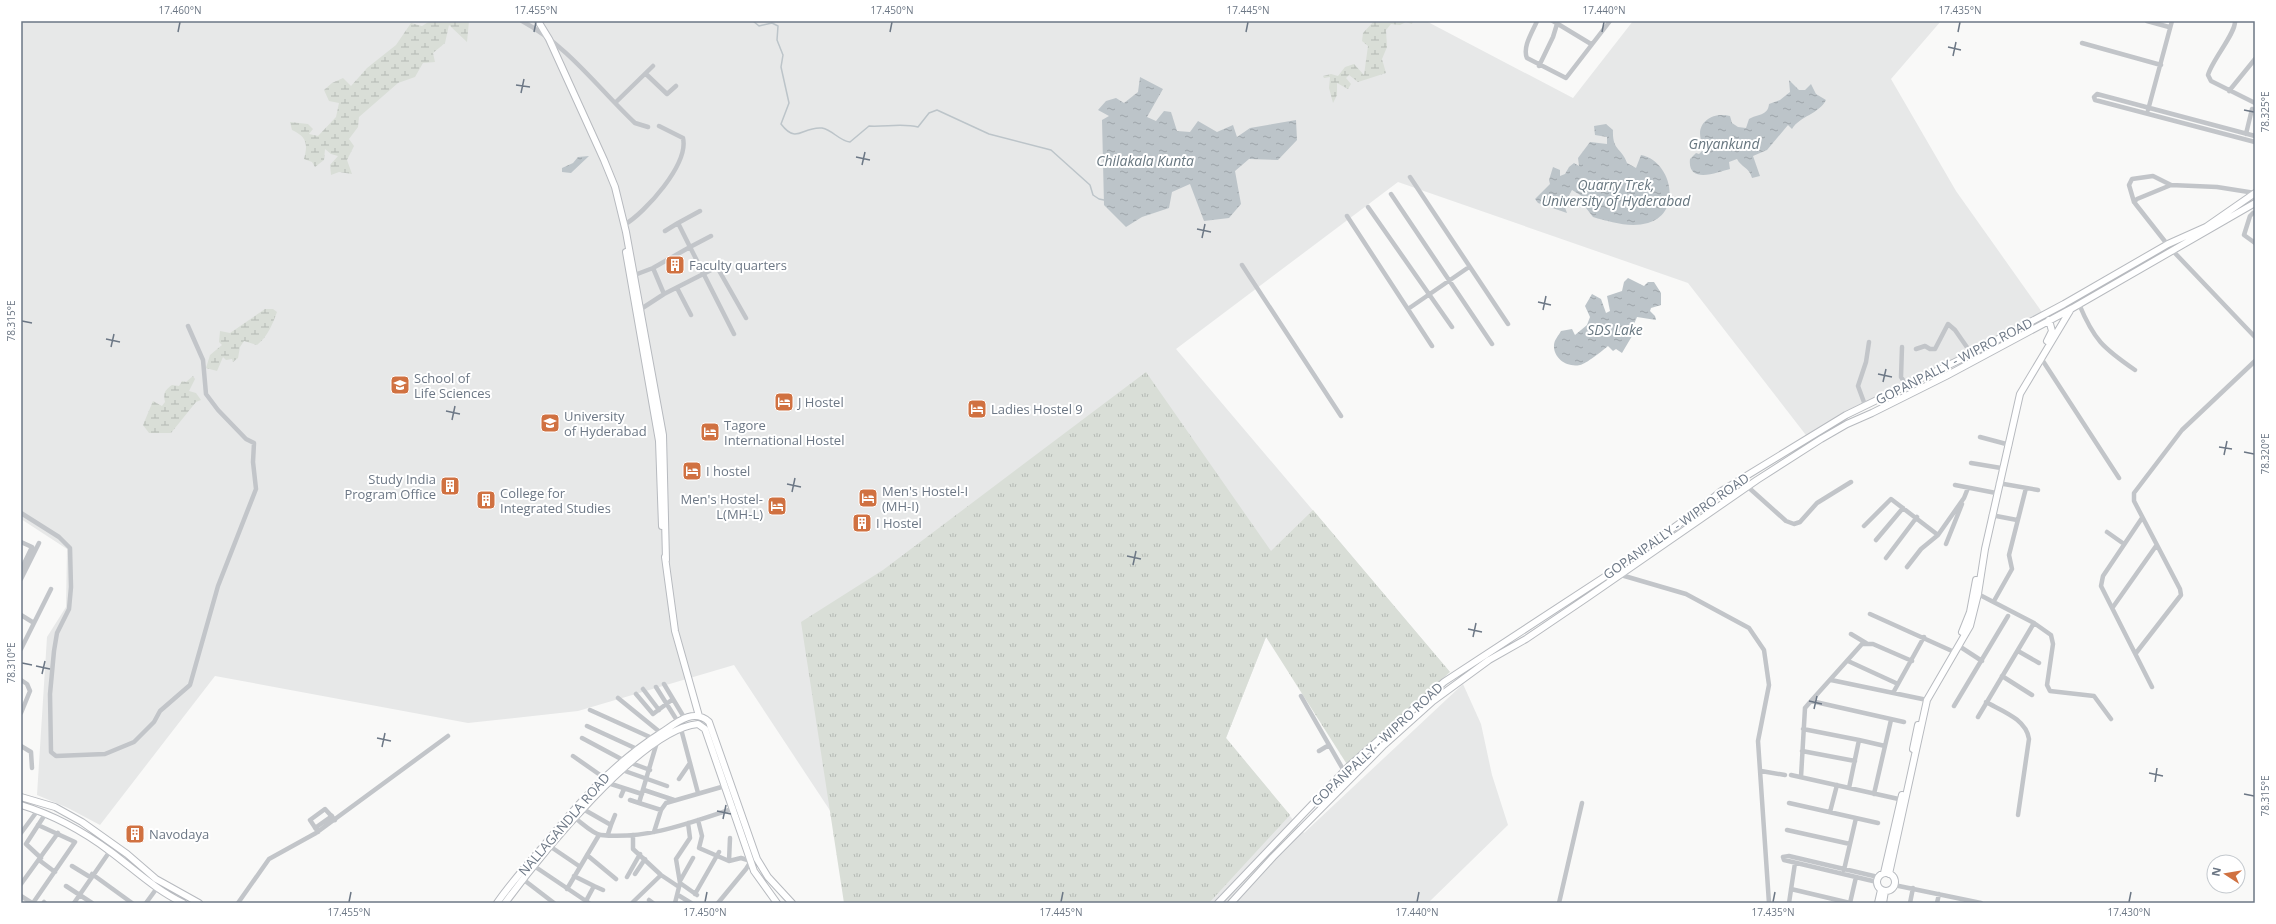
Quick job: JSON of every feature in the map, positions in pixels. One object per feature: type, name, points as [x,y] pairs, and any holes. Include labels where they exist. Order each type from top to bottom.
[{"type":"main road","points":[[538,21],[549,39],[615,187],[624,225],[659,442],[663,544],[675,631],[699,716],[709,722],[736,807],[751,861],[762,883],[777,903]]},
{"type":"main road","name":"GOPANPALLY - WIPRO ROAD","points":[[1218,903],[1344,771],[1436,689],[1484,654],[1612,572],[1702,508],[1720,492],[1818,431],[1865,405],[1959,360],[2064,304],[2167,244],[2206,227],[2255,193]]},
{"type":"main road","name":"GOPANPALLY - WIPRO ROAD","points":[[1230,903],[1267,862],[1398,732],[1441,696],[1490,660],[1526,639],[1621,575],[1757,480],[1847,424],[1889,405],[2071,309],[2255,203]]},
{"type":"main road","points":[[632,276],[641,309],[663,435],[666,560]]},
{"type":"main road","points":[[1883,903],[1883,891],[1877,880],[1887,874],[1926,700],[1967,624],[2020,394],[2071,309]]},
{"type":"main road","points":[[1926,700],[1970,626],[1978,594],[1996,493],[2000,483],[2001,468],[2008,445],[2017,392],[2052,331],[2049,320]]},
{"type":"main road","points":[[1968,354],[1970,363]]},
{"type":"main road","points":[[1959,360],[1963,367]]},
{"type":"main road","points":[[1750,474],[1757,480]]},
{"type":"main road","points":[[1436,689],[1441,696]]},
{"type":"main road","name":"NALLAGANDLA ROAD","points":[[497,903],[575,807],[603,777],[636,749],[679,725],[685,718],[699,716]]},
{"type":"main road","name":"NALLAGANDLA ROAD","points":[[506,903],[534,866],[583,809],[661,733],[679,725],[700,724],[705,729],[725,786]]},
{"type":"main road","points":[[725,786],[736,807],[757,859],[768,877],[792,903]]},
{"type":"main road","points":[[21,797],[55,807],[82,822],[128,854],[156,879],[199,903]]},
{"type":"main road","points":[[21,805],[46,813],[81,832],[110,851],[157,888],[184,903]]},
{"type":"main road","points":[[1883,891],[1890,890],[1894,885],[1893,878],[1887,874]]},
{"type":"main road","points":[[1878,903],[1883,891]]},
{"type":"main road","points":[[1224,897],[1230,903]]},
{"type":"street","points":[[522,21],[566,52],[635,123],[648,127]]},
{"type":"street","points":[[1537,21],[1525,54],[1527,58],[1539,66],[1566,78],[1610,21]]},
{"type":"street","points":[[2147,21],[2169,27]]},
{"type":"street","points":[[2147,113],[2161,65],[2169,27],[2172,21]]},
{"type":"street","points":[[2235,21],[2232,32],[2211,64],[2208,75],[2211,81],[2253,102],[2255,97]]},
{"type":"street","points":[[1539,66],[1553,37],[1555,23],[1566,28],[1591,44]]},
{"type":"street","points":[[2082,43],[2161,65]]},
{"type":"street","points":[[2229,90],[2255,59]]},
{"type":"street","points":[[2250,65],[2255,69]]},
{"type":"street","points":[[615,103],[653,66]]},
{"type":"street","points":[[646,74],[667,94],[676,86]]},
{"type":"street","points":[[2255,136],[2097,94],[2094,97],[2095,100],[2255,142]]},
{"type":"street","points":[[2248,140],[2245,133],[2252,109]]},
{"type":"street","points":[[624,225],[632,220],[653,199],[674,171],[685,146],[683,138],[659,126]]},
{"type":"street","points":[[2167,244],[2134,202],[2130,185],[2132,179],[2153,176],[2171,185]]},
{"type":"street","points":[[1410,177],[1508,324]]},
{"type":"street","points":[[2134,202],[2153,191],[2171,185],[2224,188],[2255,193]]},
{"type":"street","points":[[1391,194],[1492,344]]},
{"type":"street","points":[[1368,207],[1452,327]]},
{"type":"street","points":[[2248,208],[2254,213],[2250,216],[2244,235],[2255,243]]},
{"type":"street","points":[[665,230],[700,211]]},
{"type":"street","points":[[1347,216],[1432,346]]},
{"type":"street","points":[[678,223],[734,334]]},
{"type":"street","points":[[632,276],[652,268],[711,236]]},
{"type":"street","points":[[2173,251],[2255,337]]},
{"type":"street","points":[[1242,265],[1341,416]]},
{"type":"street","points":[[1408,309],[1470,267]]},
{"type":"street","points":[[652,268],[664,294]]},
{"type":"street","points":[[641,309],[664,294],[714,268],[719,269],[746,318]]},
{"type":"street","points":[[677,288],[691,315]]},
{"type":"street","points":[[2079,304],[2090,330],[2109,352],[2135,370]]},
{"type":"street","points":[[1916,349],[1925,346],[1934,350],[1948,324],[1955,330],[1968,354]]},
{"type":"street","points":[[21,513],[59,537],[70,548],[71,587],[69,609],[57,633],[54,651],[50,694],[51,752],[56,756],[65,757],[105,754],[134,742],[154,722],[160,711],[190,685],[218,586],[256,489],[253,462],[254,443],[246,439],[218,410],[206,394],[202,360],[188,326]]},
{"type":"street","points":[[1865,405],[1858,386],[1866,362],[1869,342]]},
{"type":"street","points":[[1902,347],[1901,378],[1907,386]]},
{"type":"street","points":[[2041,358],[2119,478]]},
{"type":"street","points":[[2136,653],[2181,595],[2180,589],[2156,546],[2134,501],[2134,492],[2182,430],[2255,361]]},
{"type":"street","points":[[1980,437],[2008,445]]},
{"type":"street","points":[[1971,463],[2001,468]]},
{"type":"street","points":[[1748,487],[1786,521],[1794,524],[1800,522],[1817,503],[1829,494],[1851,482]]},
{"type":"street","points":[[2000,483],[2038,490]]},
{"type":"street","points":[[1955,485],[1996,493]]},
{"type":"street","points":[[1946,544],[1968,488]]},
{"type":"street","points":[[1994,601],[2012,569],[2009,555],[2026,488]]},
{"type":"street","points":[[1864,526],[1891,498],[1938,535]]},
{"type":"street","points":[[1907,567],[1921,549],[1938,535],[1964,498]]},
{"type":"street","points":[[1876,540],[1903,508]]},
{"type":"street","points":[[1992,515],[2017,520]]},
{"type":"street","points":[[1886,558],[1917,518]]},
{"type":"street","points":[[2142,518],[2101,581],[2101,586],[2113,607],[2152,687]]},
{"type":"street","points":[[2107,532],[2124,544]]},
{"type":"street","points":[[21,542],[32,547],[21,570]]},
{"type":"street","points":[[21,579],[39,543]]},
{"type":"street","points":[[2113,607],[2156,546]]},
{"type":"street","points":[[1621,575],[1664,586],[1701,601],[1749,628],[1759,640],[1764,650],[1769,685],[1758,741],[1769,902]]},
{"type":"street","points":[[21,649],[51,589]]},
{"type":"street","points":[[1978,594],[1994,601],[2047,631],[2052,639],[2048,689],[2094,696],[2111,719]]},
{"type":"street","points":[[1870,614],[1952,650]]},
{"type":"street","points":[[21,615],[32,620],[34,623]]},
{"type":"street","points":[[1954,706],[2008,616]]},
{"type":"street","points":[[1978,717],[2034,623]]},
{"type":"street","points":[[1851,634],[1866,643],[1873,644],[1912,661]]},
{"type":"street","points":[[1893,693],[1924,637]]},
{"type":"street","points":[[1801,777],[1805,708],[1862,644],[1866,643]]},
{"type":"street","points":[[1959,646],[1982,661]]},
{"type":"street","points":[[2018,651],[2039,663]]},
{"type":"street","points":[[1848,661],[1898,684]]},
{"type":"street","points":[[2002,676],[2032,695]]},
{"type":"street","points":[[21,680],[28,684],[30,691],[21,713]]},
{"type":"street","points":[[1831,680],[1926,700]]},
{"type":"street","points":[[664,684],[685,718]]},
{"type":"street","points":[[656,687],[679,725],[698,793]]},
{"type":"street","points":[[643,689],[658,710]]},
{"type":"street","points":[[636,694],[653,714],[673,699]]},
{"type":"street","points":[[1301,696],[1344,771]]},
{"type":"street","points":[[618,698],[661,733]]},
{"type":"street","points":[[1811,701],[1904,722]]},
{"type":"street","points":[[1986,702],[2018,721],[2027,730],[2029,739],[2018,815]]},
{"type":"street","points":[[590,710],[654,740],[650,770],[639,803]]},
{"type":"street","points":[[1874,794],[1891,720]]},
{"type":"street","points":[[587,726],[636,749]]},
{"type":"street","points":[[1803,729],[1885,746]]},
{"type":"street","points":[[238,903],[269,859],[324,825],[448,736]]},
{"type":"street","points":[[582,738],[623,760]]},
{"type":"street","points":[[1849,788],[1859,740]]},
{"type":"street","points":[[1319,751],[1329,745]]},
{"type":"street","points":[[21,746],[31,752],[32,768]]},
{"type":"street","points":[[1802,751],[1855,761]]},
{"type":"street","points":[[573,756],[603,777]]},
{"type":"street","points":[[631,763],[650,770]]},
{"type":"street","points":[[679,779],[690,763]]},
{"type":"street","points":[[622,770],[667,786]]},
{"type":"street","points":[[1761,771],[1785,775]]},
{"type":"street","points":[[1791,775],[1903,801]]},
{"type":"street","points":[[608,783],[624,789],[674,800]]},
{"type":"street","points":[[1830,812],[1836,785]]},
{"type":"street","points":[[654,832],[666,802],[725,786]]},
{"type":"street","points":[[621,796],[624,789]]},
{"type":"street","points":[[630,800],[662,810]]},
{"type":"street","points":[[1559,903],[1582,803]]},
{"type":"street","points":[[1789,803],[1878,823]]},
{"type":"street","points":[[575,818],[600,835],[633,835],[654,832],[688,823],[736,807]]},
{"type":"street","points":[[316,830],[310,820],[325,808],[333,818]]},
{"type":"street","points":[[583,809],[611,825]]},
{"type":"street","points":[[21,833],[38,810]]},
{"type":"street","points":[[46,813],[26,844],[55,872]]},
{"type":"street","points":[[608,834],[614,816]]},
{"type":"street","points":[[1844,871],[1856,818]]},
{"type":"street","points":[[698,820],[702,836],[699,848],[719,854],[729,861],[741,858],[751,861],[718,903]]},
{"type":"street","points":[[680,883],[676,859],[690,838],[688,823]]},
{"type":"street","points":[[21,896],[33,903],[75,844],[74,840],[38,825]]},
{"type":"street","points":[[1787,830],[1850,844]]},
{"type":"street","points":[[76,838],[81,832]]},
{"type":"street","points":[[21,884],[58,833]]},
{"type":"street","points":[[567,889],[600,835]]},
{"type":"street","points":[[633,835],[632,847],[661,875],[680,883],[696,894],[719,854]]},
{"type":"street","points":[[729,861],[730,838]]},
{"type":"street","points":[[551,847],[580,866]]},
{"type":"street","points":[[74,903],[91,876],[110,851]]},
{"type":"street","points":[[627,877],[640,854]]},
{"type":"street","points":[[587,855],[616,879]]},
{"type":"street","points":[[1877,880],[1844,871],[1784,856],[1784,860],[1795,863],[1844,871],[1856,877],[1877,880]]},
{"type":"street","points":[[675,903],[680,883],[693,858]]},
{"type":"street","points":[[635,874],[645,859]]},
{"type":"street","points":[[1789,903],[1795,863]]},
{"type":"street","points":[[72,866],[91,876],[132,903]]},
{"type":"street","points":[[534,866],[587,902],[594,886]]},
{"type":"street","points":[[633,902],[661,875]]},
{"type":"street","points":[[574,876],[603,890]]},
{"type":"street","points":[[1791,889],[1850,903],[1856,877]]},
{"type":"street","points":[[524,880],[554,903]]},
{"type":"street","points":[[1894,885],[1914,888],[1964,901],[1981,903]]},
{"type":"street","points":[[66,886],[92,903]]},
{"type":"street","points":[[146,903],[157,888]]},
{"type":"street","points":[[1910,903],[1914,888]]},
{"type":"street","points":[[1937,903],[1939,894]]},
{"type":"street","points":[[678,895],[691,903]]},
{"type":"shaded area","name":"University of Hyderabad","points":[[21,21],[1426,21],[1573,98],[1633,21],[1941,21],[1891,79],[1956,191],[2044,315],[1809,439],[1688,283],[1398,182],[1176,349],[1450,672],[1266,637],[1226,738],[1304,833],[1463,684],[1481,724],[1492,775],[1508,825],[1428,903],[891,903],[734,665],[578,711],[468,723],[215,676],[100,825],[68,808],[37,795],[47,637],[66,607],[67,549],[21,519]]},
{"type":"green space","points":[[430,21],[469,21],[467,42],[449,25],[445,43],[433,53],[435,62],[423,63],[415,77],[398,83],[359,117],[358,127],[349,139],[354,146],[347,160],[352,174],[339,172],[331,175],[330,165],[338,156],[331,154],[325,149],[324,160],[315,167],[312,162],[304,159],[306,149],[305,142],[301,135],[292,130],[290,122],[308,124],[313,129],[309,134],[318,136],[336,117],[339,103],[329,101],[324,90],[332,83],[343,78],[351,86],[367,68],[396,45],[411,23],[422,26]]},
{"type":"green space","points":[[1374,21],[1413,21],[1412,24],[1406,22],[1400,25],[1391,24],[1386,30],[1387,47],[1382,59],[1386,73],[1358,82],[1349,75],[1346,78],[1351,84],[1348,89],[1337,83],[1337,95],[1333,103],[1329,88],[1330,77],[1324,78],[1323,76],[1331,74],[1338,76],[1345,67],[1354,64],[1364,75],[1368,46],[1362,41],[1363,33]]},
{"type":"green space","points":[[265,309],[273,309],[277,312],[269,330],[261,342],[257,345],[244,341],[240,347],[238,358],[233,362],[232,359],[226,360],[223,357],[217,371],[206,368],[210,355],[222,345],[219,342],[220,331],[230,333]]},
{"type":"green space","points":[[1146,372],[1271,551],[1313,510],[1450,672],[1348,766],[1266,637],[1226,738],[1290,815],[1209,903],[844,903],[801,622],[883,570]]},
{"type":"green space","points":[[193,376],[195,379],[189,391],[196,393],[201,400],[196,402],[171,433],[149,433],[143,425],[153,401],[162,406],[165,402],[164,394],[168,388],[172,385],[179,386],[182,381],[186,382]]},
{"type":"water","name":"Chilakala Kunta","points":[[1140,77],[1163,89],[1147,117],[1156,121],[1164,111],[1171,112],[1177,131],[1190,132],[1198,121],[1217,132],[1233,125],[1237,137],[1250,128],[1296,120],[1297,140],[1278,160],[1249,159],[1235,171],[1241,204],[1229,218],[1204,221],[1190,184],[1172,192],[1169,208],[1142,217],[1126,227],[1104,205],[1102,120],[1109,116],[1098,110],[1106,101],[1116,98],[1124,103],[1138,92]]},
{"type":"water","name":"Gnyankund","points":[[1789,80],[1799,90],[1805,90],[1811,84],[1816,94],[1826,100],[1819,109],[1800,121],[1792,129],[1788,125],[1767,150],[1753,156],[1760,176],[1752,178],[1751,174],[1737,159],[1729,162],[1730,169],[1704,175],[1693,172],[1690,167],[1690,159],[1696,153],[1699,154],[1705,148],[1701,140],[1700,133],[1704,122],[1715,116],[1730,116],[1732,123],[1738,127],[1746,128],[1749,119],[1764,113],[1767,111],[1769,104],[1780,100],[1790,92]]},
{"type":"water","name":"Quarry Trek, University of Hyderabad","points":[[1606,124],[1613,130],[1614,142],[1623,154],[1627,163],[1636,168],[1641,155],[1652,159],[1660,167],[1666,177],[1669,188],[1669,199],[1666,209],[1659,217],[1648,223],[1627,225],[1593,217],[1583,204],[1585,198],[1572,190],[1564,205],[1567,213],[1538,203],[1535,199],[1550,184],[1549,180],[1553,167],[1560,170],[1560,176],[1565,174],[1569,167],[1574,163],[1579,166],[1578,158],[1590,142],[1607,144],[1607,137],[1595,135],[1594,126]]},
{"type":"water","points":[[589,156],[571,173],[562,172],[562,168],[573,163],[578,157]]},
{"type":"water","name":"SDS Lake","points":[[1628,278],[1644,286],[1648,282],[1654,282],[1661,293],[1661,305],[1651,308],[1650,311],[1655,316],[1656,320],[1637,317],[1634,324],[1635,331],[1622,353],[1616,349],[1613,351],[1608,346],[1590,360],[1575,366],[1570,365],[1558,358],[1554,350],[1554,343],[1556,339],[1561,331],[1572,329],[1575,335],[1587,325],[1590,317],[1585,306],[1592,294],[1601,299],[1606,313],[1610,311],[1607,296],[1622,291],[1624,282]]},
{"type":"waterway","points":[[753,21],[759,26],[772,23],[778,26],[777,40],[783,55],[781,67],[789,103],[781,124],[791,133],[796,134],[809,129],[822,128],[843,140],[850,142],[869,126],[906,125],[918,127],[929,113],[937,110],[989,134],[1051,150],[1090,185],[1093,195],[1104,200]]},
{"type":"place","name":"Faculty quarters","points":[[675,265]]},
{"type":"place","name":"School of Life Sciences","points":[[400,385]]},
{"type":"place","name":"J Hostel","points":[[784,402]]},
{"type":"place","name":"Ladies Hostel 9","points":[[977,409]]},
{"type":"place","name":"University of Hyderabad","points":[[550,423]]},
{"type":"place","name":"Tagore International Hostel","points":[[710,432]]},
{"type":"place","name":"I hostel","points":[[692,471]]},
{"type":"place","name":"Study India Program Office","points":[[450,486]]},
{"type":"place","name":"Men's Hostel-I (MH-I)","points":[[868,498]]},
{"type":"place","name":"College for Integrated Studies","points":[[486,500]]},
{"type":"place","name":"Men's Hostel- L(MH-L)","points":[[777,506]]},
{"type":"place","name":"I Hostel","points":[[862,523]]},
{"type":"place","name":"Navodaya","points":[[135,834]]}]
